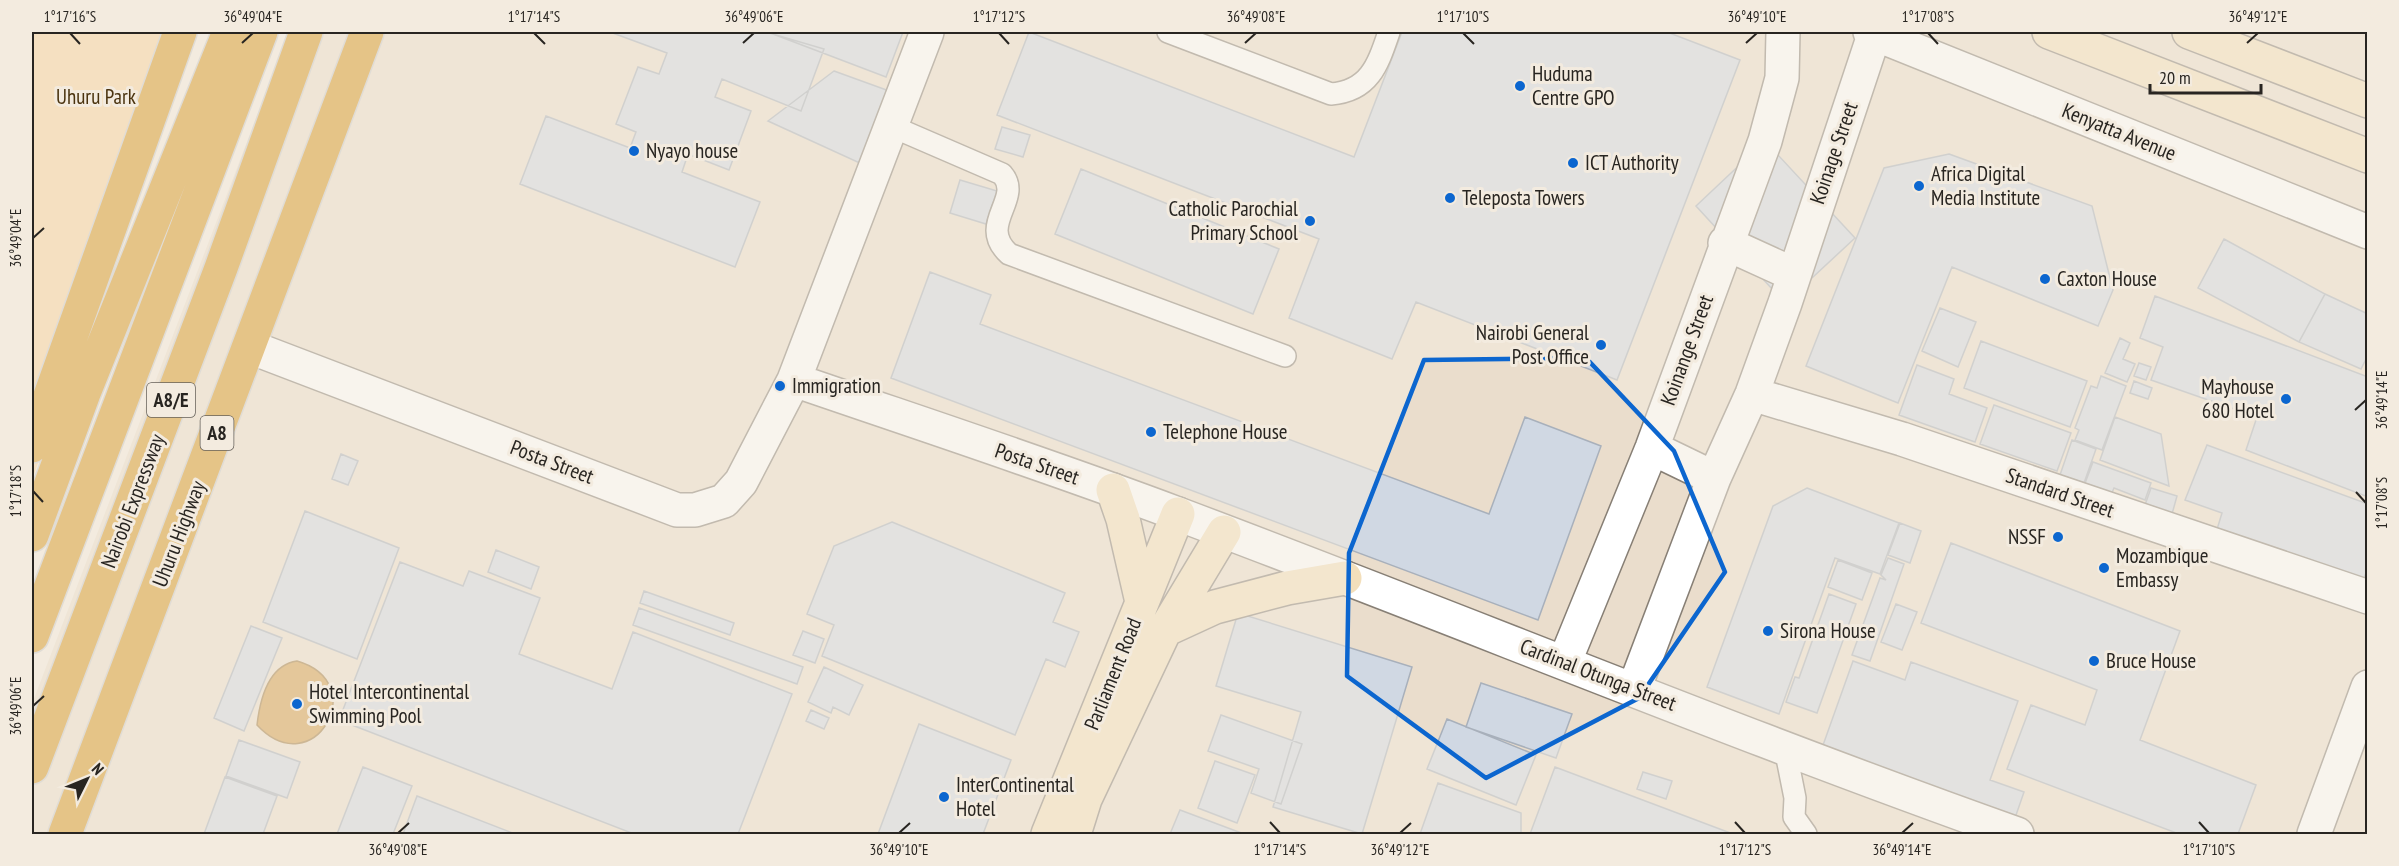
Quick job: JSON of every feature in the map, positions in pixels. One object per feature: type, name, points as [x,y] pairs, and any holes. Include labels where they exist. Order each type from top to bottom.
[{"type":"highway","points":[[32,446],[180,32]]},
{"type":"highway","points":[[32,535],[84,393],[229,32]]},
{"type":"highway","name":"A8/E","points":[[32,636],[261,32]]},
{"type":"highway","name":"Nairobi Expressway","points":[[32,767],[221,268],[306,32]]},
{"type":"highway","name":"Uhuru Highway","points":[[65,834],[367,32]]},
{"type":"street","name":"Posta Street","points":[[250,346],[677,510],[695,510],[724,501],[741,482],[794,380],[927,32]]},
{"type":"street","name":"Koinange Street","points":[[1564,662],[1652,448],[1725,243],[1765,141],[1782,78],[1783,32]]},
{"type":"street","name":"Kenyatta Avenue","points":[[1873,32],[2367,232]]},
{"type":"street","name":"Koinage Street","points":[[1634,689],[1714,478],[1752,394],[1873,32]]},
{"type":"street","points":[[2049,32],[2367,156]]},
{"type":"street","points":[[2189,32],[2367,101]]},
{"type":"street","points":[[1725,243],[1793,274]]},
{"type":"street","name":"Posta Street","points":[[794,380],[1178,514]]},
{"type":"street","name":"Standard Street","points":[[1752,394],[1902,440],[2367,597]]},
{"type":"street","points":[[1652,448],[1714,478]]},
{"type":"street","points":[[1113,490],[1123,519],[1142,602]]},
{"type":"street","name":"Cardinal Otunga Street","points":[[1178,514],[1785,748],[1874,778],[2017,834]]},
{"type":"street","name":"Parliament Road","points":[[1048,834],[1178,514]]},
{"type":"street","name":"Parliament Road","points":[[1074,834],[1085,799],[1166,630],[1224,532]]},
{"type":"street","points":[[1166,630],[1215,607],[1287,588],[1345,578]]},
{"type":"street","points":[[2314,834],[2367,687]]},
{"type":"lane","points":[[1168,32],[1331,94],[1348,93],[1358,87],[1379,62],[1389,32]]},
{"type":"lane","points":[[891,126],[1002,174],[1008,189],[995,232],[997,240],[1009,254],[1285,357]]},
{"type":"lane","points":[[1785,748],[1795,798],[1794,817],[1806,834]]},
{"type":"highlighted area","points":[[1586,358],[1674,451],[1725,572],[1639,698],[1486,778],[1347,676],[1349,553],[1424,360]]},
{"type":"shaded area","points":[[289,32],[2367,32],[2367,834],[32,834],[32,704]]},
{"type":"shaded area","name":"Hotel Intercontinental Swimming Pool","points":[[297,661],[319,673],[331,689],[333,707],[326,724],[314,737],[298,743],[278,740],[257,725],[264,694],[273,676],[287,664]]},
{"type":"green space","name":"Uhuru Park","points":[[32,32],[188,32],[32,480]]},
{"type":"building","name":"Nyayo house","points":[[610,32],[766,32],[824,49],[801,111],[722,79],[715,97],[751,111],[729,170],[688,154],[682,172],[760,202],[735,267],[520,184],[546,116],[630,148],[636,132],[616,124],[638,67],[659,74],[667,53]]},
{"type":"building","points":[[774,32],[903,32],[886,77],[773,34]]},
{"type":"building","name":"Teleposta Towers","points":[[1029,32],[1354,157],[1402,32],[1667,32],[1740,60],[1617,380],[1416,302],[1392,359],[1289,318],[1319,239],[997,115]]},
{"type":"building","points":[[834,71],[903,96],[875,170],[768,121]]},
{"type":"building","points":[[1002,127],[1030,135],[1023,157],[995,149]]},
{"type":"building","points":[[1765,141],[1855,238],[1785,303],[1696,206]]},
{"type":"building","name":"Caxton House","points":[[1949,154],[2092,206],[2113,290],[2098,326],[1952,267],[1898,403],[1806,366],[1884,168]]},
{"type":"building","points":[[1081,169],[1279,249],[1253,314],[1055,234]]},
{"type":"building","points":[[960,180],[997,191],[986,224],[950,213]]},
{"type":"building","points":[[2224,239],[2325,294],[2299,342],[2198,288]]},
{"type":"building","name":"Telephone House","points":[[930,272],[991,295],[980,324],[1489,514],[1525,417],[1601,446],[1538,620],[891,378]]},
{"type":"building","points":[[2325,294],[2368,314],[2368,355],[2361,369],[2299,342]]},
{"type":"building","name":"Mayhouse 680 Hotel","points":[[2155,296],[2368,377],[2368,497],[2246,450],[2257,417],[2151,380],[2163,347],[2140,338]]},
{"type":"building","points":[[1940,308],[1976,322],[1958,367],[1922,351]]},
{"type":"building","points":[[2120,338],[2130,343],[2123,359],[2135,364],[2127,382],[2105,373]]},
{"type":"building","points":[[1981,341],[2087,381],[2070,427],[1964,388]]},
{"type":"building","points":[[2139,363],[2151,367],[2146,380],[2134,376]]},
{"type":"building","points":[[1917,365],[1954,379],[1949,394],[1987,408],[1975,442],[1899,415]]},
{"type":"building","points":[[2101,376],[2126,386],[2102,450],[2075,440],[2079,430],[2075,428],[2091,386],[2097,388]]},
{"type":"building","points":[[2134,381],[2152,388],[2148,399],[2130,393]]},
{"type":"building","points":[[1994,405],[2071,433],[2057,471],[1980,444]]},
{"type":"building","points":[[2115,417],[2161,434],[2169,486],[2100,460]]},
{"type":"building","points":[[2072,440],[2096,449],[2084,483],[2060,475]]},
{"type":"building","points":[[2207,445],[2368,504],[2368,567],[2361,587],[2215,536],[2222,513],[2185,500]]},
{"type":"building","points":[[341,454],[358,461],[348,485],[332,479]]},
{"type":"building","points":[[2093,462],[2151,483],[2145,500],[2114,488],[2111,495],[2084,486]]},
{"type":"building","name":"Sirona House","points":[[1807,488],[1899,523],[1880,574],[1835,558],[1779,714],[1707,687],[1773,506]]},
{"type":"building","points":[[2151,488],[2177,496],[2172,514],[2145,505]]},
{"type":"building","points":[[305,511],[399,548],[357,659],[263,622]]},
{"type":"building","points":[[892,522],[1065,593],[1053,622],[1079,632],[1065,667],[1046,659],[1015,735],[822,656],[834,625],[807,614],[834,546]]},
{"type":"building","points":[[1900,523],[1921,531],[1910,563],[1888,555]]},
{"type":"building","name":"Bruce House","points":[[1951,543],[2180,631],[2140,740],[2256,785],[2238,834],[2179,834],[2007,769],[2031,705],[2085,725],[2097,690],[1921,623]]},
{"type":"building","points":[[496,550],[539,567],[531,589],[488,572]]},
{"type":"building","points":[[1888,558],[1904,564],[1870,661],[1852,655],[1880,578],[1886,580],[1881,575]]},
{"type":"building","points":[[1838,560],[1872,573],[1862,600],[1828,587]]},
{"type":"building","points":[[400,562],[463,586],[469,571],[540,598],[519,654],[612,689],[633,632],[792,694],[738,834],[634,834],[339,720]]},
{"type":"building","points":[[644,591],[734,623],[730,635],[640,603]]},
{"type":"building","points":[[1829,594],[1856,604],[1817,713],[1786,702],[1795,677],[1799,678]]},
{"type":"building","points":[[1896,604],[1917,612],[1902,650],[1881,642]]},
{"type":"building","points":[[639,608],[803,667],[797,684],[633,625]]},
{"type":"building","points":[[1238,613],[1412,667],[1362,834],[1273,807],[1301,712],[1216,686]]},
{"type":"building","points":[[251,626],[282,638],[244,731],[214,718]]},
{"type":"building","points":[[803,631],[824,639],[815,663],[793,655]]},
{"type":"building","points":[[1853,661],[1905,680],[1911,662],[2018,701],[1990,780],[2024,792],[2015,818],[1822,748]]},
{"type":"building","points":[[824,667],[863,685],[849,715],[833,707],[831,713],[808,702]]},
{"type":"building","points":[[1481,683],[1572,714],[1556,758],[1466,727]]},
{"type":"building","points":[[811,710],[829,718],[824,729],[806,721]]},
{"type":"building","points":[[1221,715],[1302,744],[1281,804],[1251,793],[1259,769],[1208,751]]},
{"type":"building","points":[[1447,719],[1536,755],[1516,805],[1427,769]]},
{"type":"building","name":"InterContinental Hotel","points":[[919,724],[1011,760],[983,834],[878,834]]},
{"type":"building","points":[[239,740],[300,762],[287,798],[226,776]]},
{"type":"building","points":[[1215,761],[1255,775],[1237,823],[1198,808]]},
{"type":"building","points":[[363,767],[412,786],[393,834],[337,834]]},
{"type":"building","points":[[1555,767],[1733,834],[1530,834]]},
{"type":"building","points":[[1643,772],[1672,781],[1666,799],[1637,789]]},
{"type":"building","points":[[225,777],[277,796],[263,834],[204,834]]},
{"type":"building","points":[[1438,783],[1521,813],[1521,834],[1420,834]]},
{"type":"building","points":[[417,796],[515,834],[403,834]]},
{"type":"building","points":[[1180,810],[1244,834],[1170,834]]},
{"type":"place","name":"Huduma Centre GPO","points":[[1520,86]]},
{"type":"place","name":"Nyayo house","points":[[634,151]]},
{"type":"place","name":"ICT Authority","points":[[1573,163]]},
{"type":"place","name":"Africa Digital Media Institute","points":[[1919,186]]},
{"type":"place","name":"Teleposta Towers","points":[[1450,198]]},
{"type":"place","name":"Catholic Parochial Primary School","points":[[1310,221]]},
{"type":"place","name":"Caxton House","points":[[2045,279]]},
{"type":"place","name":"Nairobi General Post Office","points":[[1601,345]]},
{"type":"place","name":"Immigration","points":[[780,386]]},
{"type":"place","name":"Mayhouse 680 Hotel","points":[[2286,399]]},
{"type":"place","name":"Telephone House","points":[[1151,432]]},
{"type":"place","name":"NSSF","points":[[2058,537]]},
{"type":"place","name":"Mozambique Embassy","points":[[2104,568]]},
{"type":"place","name":"Sirona House","points":[[1768,631]]},
{"type":"place","name":"Bruce House","points":[[2094,661]]},
{"type":"place","name":"Hotel Intercontinental Swimming Pool","points":[[297,704]]},
{"type":"place","name":"InterContinental Hotel","points":[[944,797]]}]
